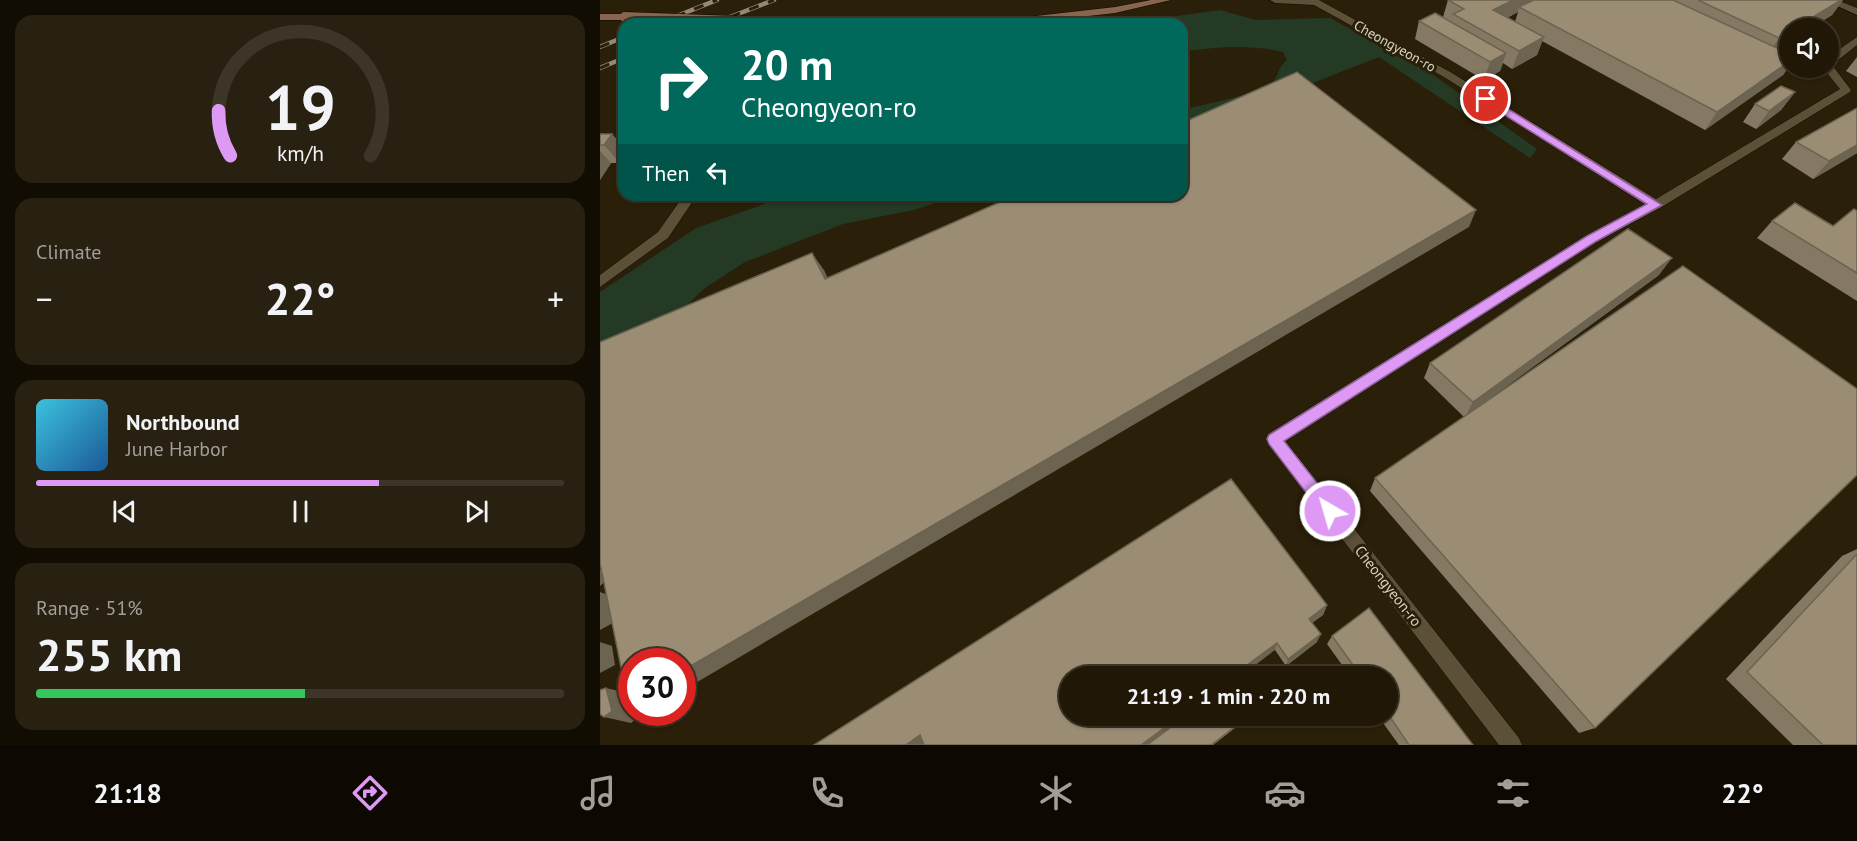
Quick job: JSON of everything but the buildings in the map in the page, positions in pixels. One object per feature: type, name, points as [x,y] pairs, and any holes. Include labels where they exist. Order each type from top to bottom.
[{"type":"main road","points":[[1045,18],[1115,10],[1166,0]]},
{"type":"main road","points":[[600,17],[653,18]]},
{"type":"street","name":"Cheongyeon-ro","points":[[1275,0],[1318,1],[1448,75],[1656,205]]},
{"type":"street","points":[[1829,0],[1857,12]]},
{"type":"street","name":"Cheongyeon-ro","points":[[1839,56],[1857,40]]},
{"type":"street","name":"Cheongyeon-ro","points":[[1512,745],[1274,439],[1591,239],[1656,205],[1846,90],[1837,78]]},
{"type":"street","points":[[600,282],[663,235],[687,201]]},
{"type":"green space","points":[[1220,10],[1256,20],[1330,18],[1432,74],[1537,149],[1530,158],[1379,57],[1244,110],[1188,120],[1188,109],[1266,87],[1272,83],[1287,60],[1283,52],[1271,49],[1222,47],[1188,51],[1188,18],[1162,18]]},
{"type":"green space","points":[[773,201],[942,201],[913,210],[843,224],[745,262],[705,288],[664,327],[600,366],[600,292],[696,228]]},
{"type":"railway","points":[[672,18],[717,0]]},
{"type":"railway","points":[[728,18],[774,0]]},
{"type":"railway","points":[[600,47],[618,40]]},
{"type":"railway","points":[[600,68],[618,60]]},
{"type":"route","points":[[1330,511],[1274,439],[1591,239],[1656,205],[1486,99]]}]
